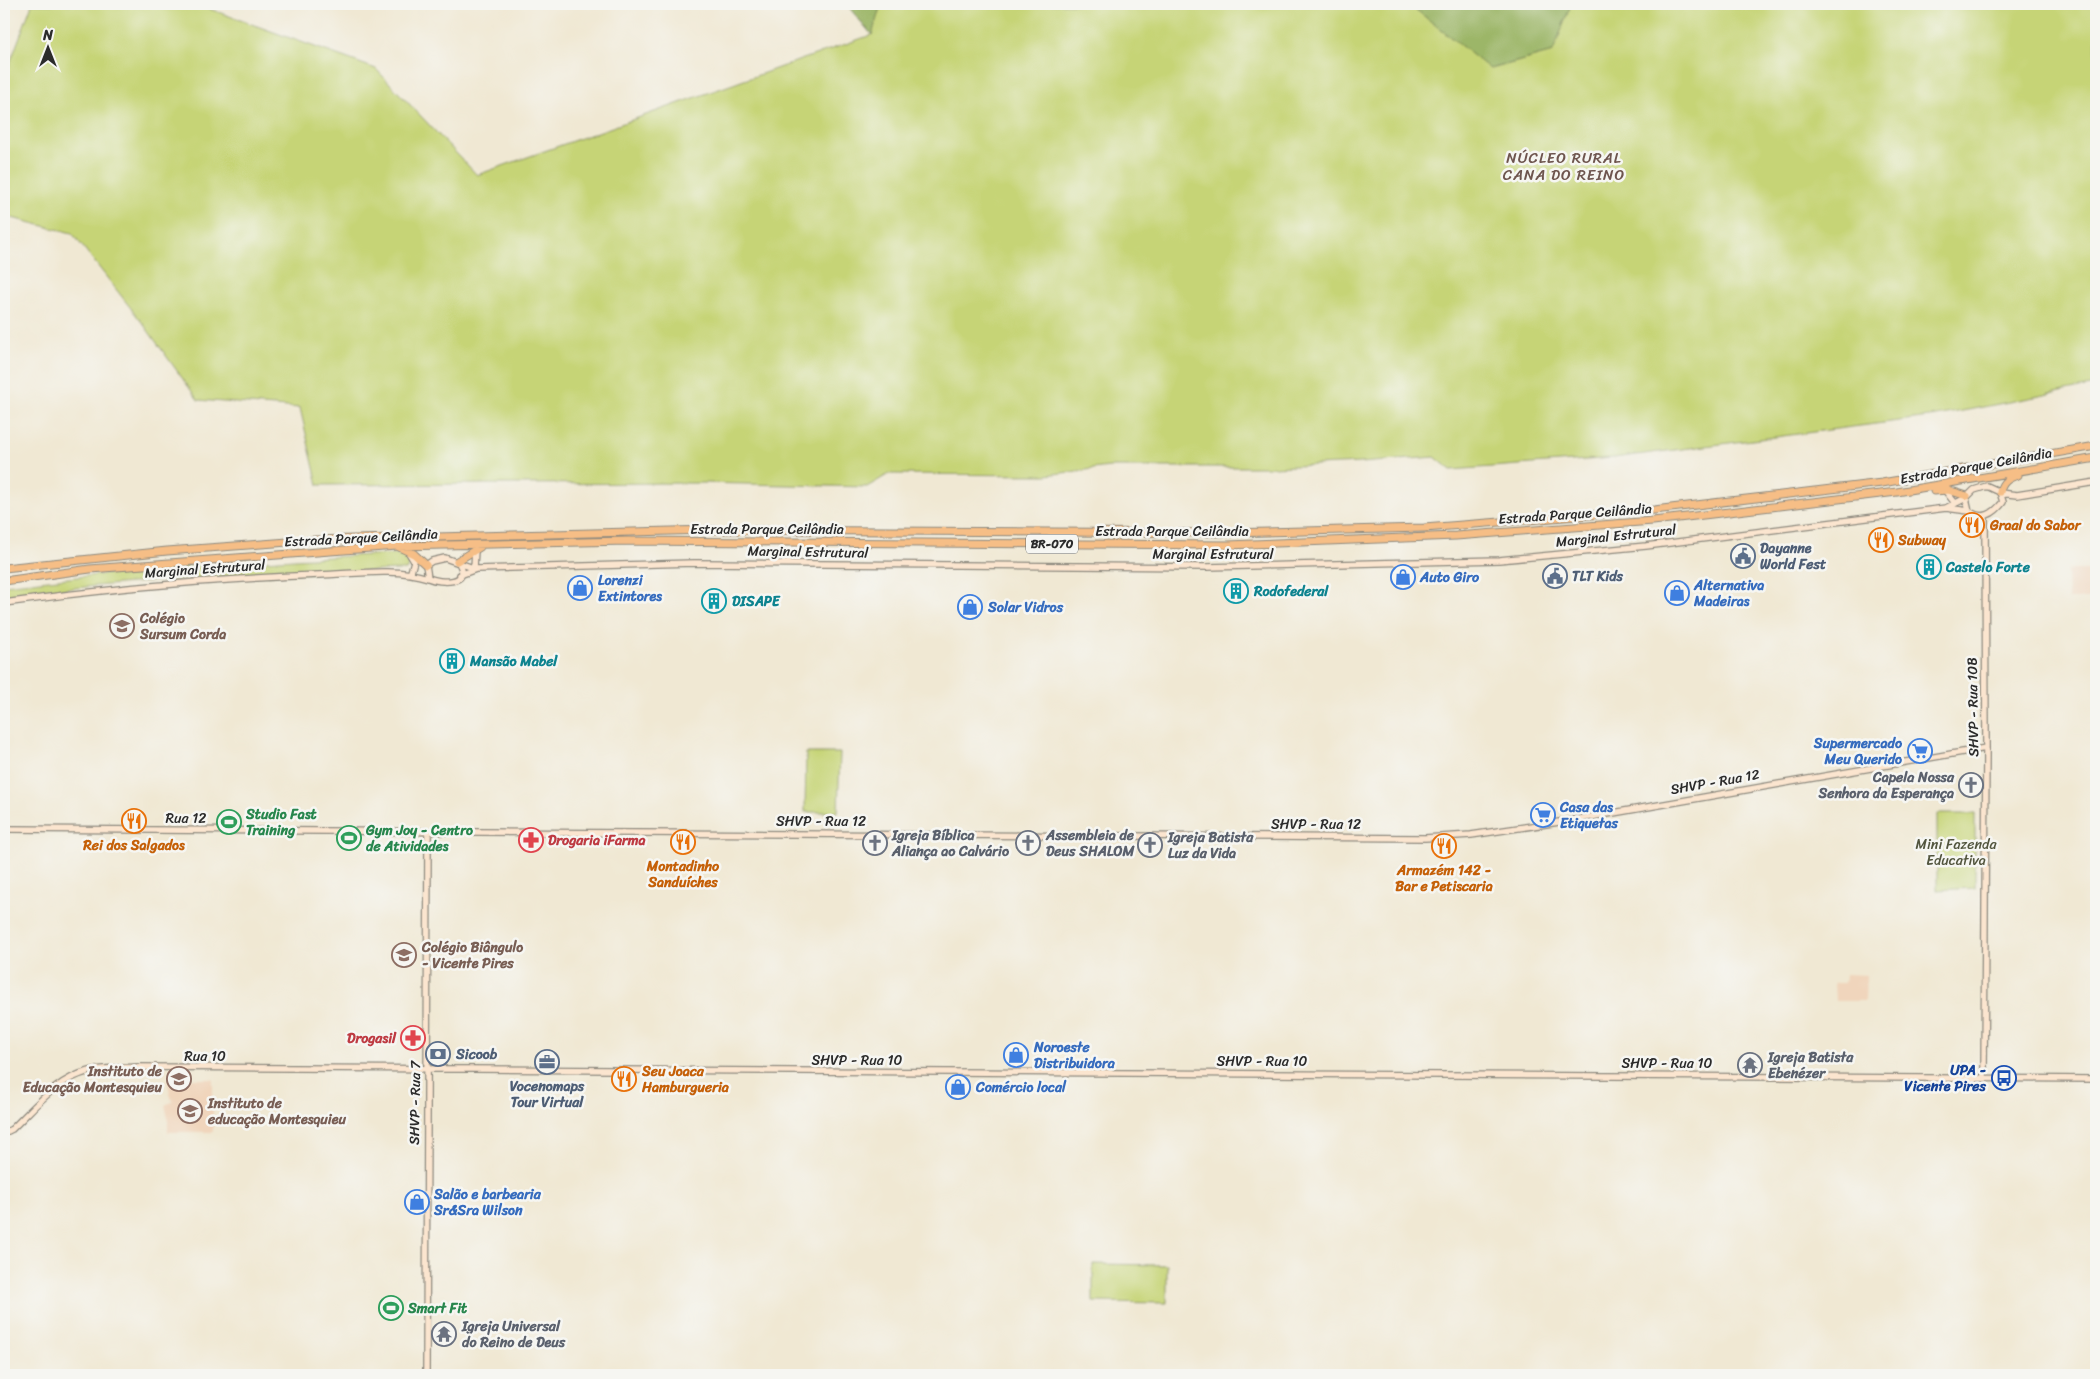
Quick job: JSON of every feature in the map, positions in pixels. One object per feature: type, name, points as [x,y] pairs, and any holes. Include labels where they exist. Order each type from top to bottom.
[{"type":"highway","name":"Estrada Parque Ceilândia","points":[[4,568],[167,551],[316,540],[711,530],[1228,533],[1424,528],[1654,510],[1882,483],[2096,446]]},
{"type":"highway","name":"Estrada Parque Ceilândia","points":[[4,581],[90,570],[397,546],[627,541],[1228,545],[1456,536],[1653,521],[1897,492],[2096,458]]},
{"type":"highway","points":[[2000,493],[2002,484],[2010,478],[2043,468]]},
{"type":"highway","points":[[1897,492],[1905,495],[1944,489],[1966,497]]},
{"type":"highway","points":[[458,562],[478,547],[490,544]]},
{"type":"highway","points":[[397,546],[406,550],[426,566]]},
{"type":"street","points":[[2000,493],[2017,495],[2096,482]]},
{"type":"street","points":[[2003,502],[2000,493],[1996,489],[1984,486],[1974,490],[1966,497],[1969,511],[1975,515],[1985,516],[1996,510],[2003,502],[2017,495]]},
{"type":"street","points":[[1944,489],[1955,503]]},
{"type":"street","name":"Marginal Estrutural","points":[[1946,508],[1966,497]]},
{"type":"street","name":"Marginal Estrutural","points":[[458,562],[475,568],[694,564],[1207,567],[1499,560],[1646,546],[1946,508],[1969,511]]},
{"type":"street","name":"SHVP - Rua 10B","points":[[1984,1078],[1985,516]]},
{"type":"street","points":[[475,568],[473,555],[478,547]]},
{"type":"street","points":[[406,550],[414,561],[410,572]]},
{"type":"street","points":[[438,559],[458,562],[462,568],[460,576],[453,582],[438,582],[428,578],[426,566],[438,559]]},
{"type":"street","name":"Marginal Estrutural","points":[[4,603],[80,593],[216,580],[410,572],[426,566]]},
{"type":"street","name":"Marginal Estrutural","points":[[460,576],[475,568]]},
{"type":"street","name":"Marginal Estrutural","points":[[410,572],[428,578]]},
{"type":"street","name":"SHVP - Rua 12","points":[[428,832],[1426,838],[1472,835],[1573,820],[1986,748]]},
{"type":"street","name":"Rua 12","points":[[4,829],[428,832]]},
{"type":"street","name":"SHVP - Rua 7","points":[[426,1375],[428,832]]},
{"type":"street","name":"Rua 10","points":[[4,1133],[12,1129],[51,1090],[76,1076],[95,1070],[136,1068],[428,1070]]},
{"type":"street","name":"SHVP - Rua 10","points":[[428,1070],[2096,1079]]},
{"type":"shaded area","points":[[2067,570],[2096,570],[2096,599],[2068,599]]},
{"type":"shaded area","points":[[1845,974],[1866,975],[1865,1001],[1835,1001],[1834,983],[1844,983]]},
{"type":"shaded area","name":"Instituto de educação Montesquieu","points":[[167,1079],[213,1079],[213,1132],[168,1132],[168,1118],[165,1105],[172,1102]]},
{"type":"green space","points":[[32,4],[196,4],[376,69],[477,175],[871,35],[881,4],[1409,4],[1491,69],[1552,52],[1571,4],[2096,4],[2096,385],[1937,416],[1613,458],[1451,470],[1435,457],[1272,467],[1109,467],[1046,475],[889,474],[867,487],[704,483],[318,485],[300,408],[198,400],[144,325],[72,233],[4,216],[4,79]]},
{"type":"green space","points":[[846,4],[881,4],[872,35]]},
{"type":"green space","points":[[1409,4],[1571,4],[1553,52],[1490,69]]},
{"type":"green space","points":[[395,554],[405,556],[410,563],[406,570],[154,581],[4,596],[4,585],[248,562]]},
{"type":"green space","points":[[806,753],[840,753],[838,812],[805,812]]},
{"type":"green space","name":"Mini Fazenda Educativa","points":[[1937,814],[1975,814],[1975,888],[1937,890]]},
{"type":"green space","points":[[1093,1264],[1167,1265],[1167,1303],[1093,1302]]},
{"type":"place","name":"Graal do Sabor","points":[[1972,525]]},
{"type":"place","name":"Subway","points":[[1881,540]]},
{"type":"place","name":"Dayanne World Fest","points":[[1743,556]]},
{"type":"place","name":"Castelo Forte","points":[[1929,567]]},
{"type":"place","name":"TLT Kids","points":[[1555,576]]},
{"type":"place","name":"Auto Giro","points":[[1403,577]]},
{"type":"place","name":"Lorenzi Extintores","points":[[580,588]]},
{"type":"place","name":"Rodofederal","points":[[1236,591]]},
{"type":"place","name":"Alternativa Madeiras","points":[[1677,593]]},
{"type":"place","name":"DISAPE","points":[[714,601]]},
{"type":"place","name":"Solar Vidros","points":[[970,607]]},
{"type":"place","name":"Colégio Sursum Corda","points":[[122,626]]},
{"type":"place","name":"Mansão Mabel","points":[[452,661]]},
{"type":"place","name":"Supermercado Meu Querido","points":[[1920,751]]},
{"type":"place","name":"Capela Nossa Senhora da Esperança","points":[[1971,785]]},
{"type":"place","name":"Casa das Etiquetas","points":[[1543,815]]},
{"type":"place","name":"Rei dos Salgados","points":[[134,821]]},
{"type":"place","name":"Studio Fast Training","points":[[229,822]]},
{"type":"place","name":"Gym Joy - Centro de Atividades","points":[[349,838]]},
{"type":"place","name":"Drogaria iFarma","points":[[531,840]]},
{"type":"place","name":"Montadinho Sanduíches","points":[[683,842]]},
{"type":"place","name":"Igreja Bíblica Aliança ao Calvário","points":[[875,843]]},
{"type":"place","name":"Assembleia de Deus SHALOM","points":[[1028,843]]},
{"type":"place","name":"Igreja Batista Luz da Vida","points":[[1150,845]]},
{"type":"place","name":"Armazém 142 - Bar e Petiscaria","points":[[1444,846]]},
{"type":"place","name":"Colégio Biângulo - Vicente Pires","points":[[404,955]]},
{"type":"place","name":"Drogasil","points":[[413,1038]]},
{"type":"place","name":"Sicoob","points":[[438,1054]]},
{"type":"place","name":"Noroeste Distribuidora","points":[[1016,1055]]},
{"type":"place","name":"Vocenomaps Tour Virtual","points":[[547,1062]]},
{"type":"place","name":"Igreja Batista Ebenézer","points":[[1750,1065]]},
{"type":"place","name":"UPA - Vicente Pires","points":[[2004,1078]]},
{"type":"place","name":"Instituto de Educação Montesquieu","points":[[179,1079]]},
{"type":"place","name":"Seu Joaca Hamburgueria","points":[[624,1079]]},
{"type":"place","name":"Comércio local","points":[[958,1087]]},
{"type":"place","name":"Instituto de educação Montesquieu","points":[[190,1111]]},
{"type":"place","name":"Salão e barbearia Sr&Sra Wilson","points":[[417,1202]]},
{"type":"place","name":"Smart Fit","points":[[391,1308]]},
{"type":"place","name":"Igreja Universal do Reino de Deus","points":[[444,1334]]},
{"type":"district","name":"NÚCLEO RURAL CANA DO REINO","points":[[1564,166]]}]
